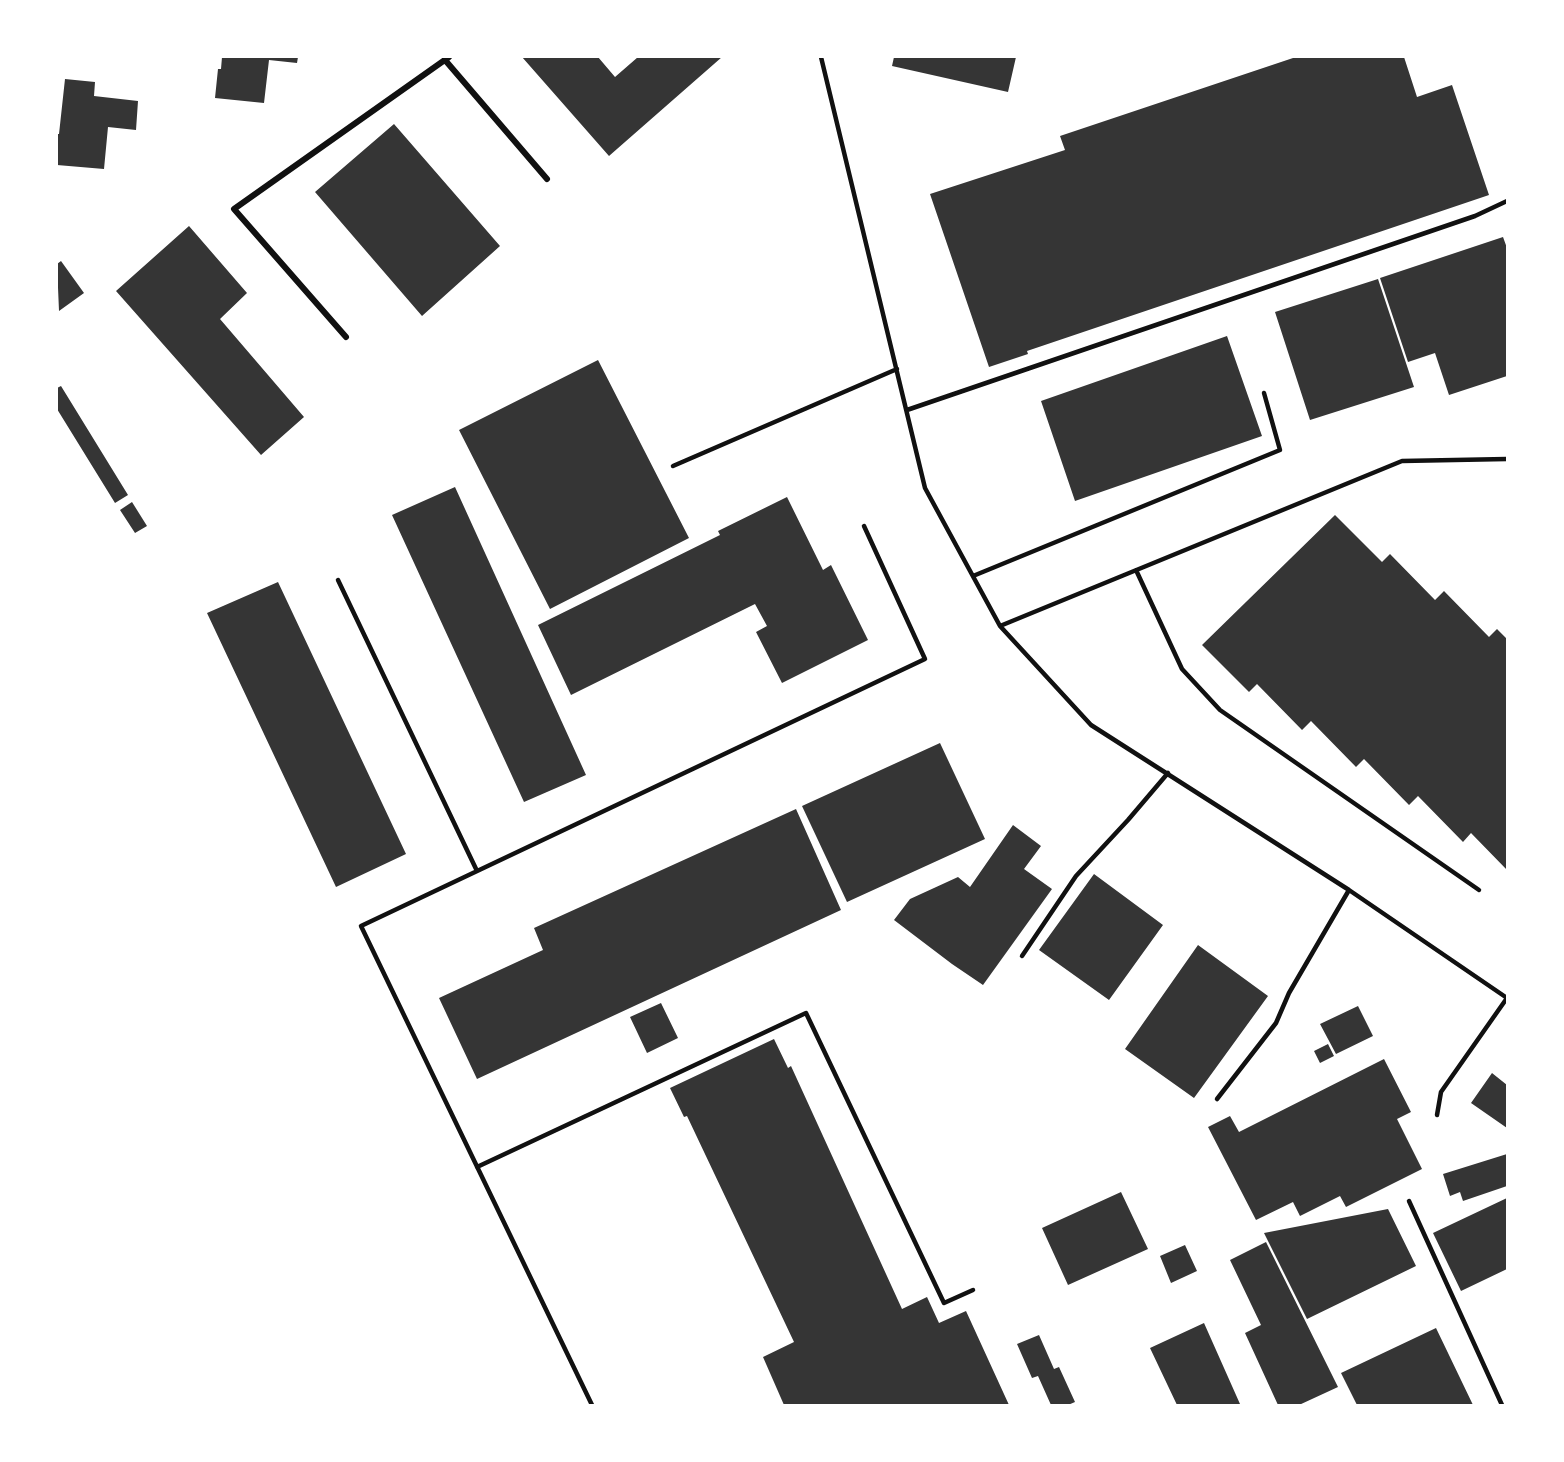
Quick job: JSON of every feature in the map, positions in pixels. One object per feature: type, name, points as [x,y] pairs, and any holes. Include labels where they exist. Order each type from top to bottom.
[{"type":"street","points":[[346,337],[234,209],[447,58],[547,179]]},
{"type":"lane","points":[[822,57],[925,488],[1000,626],[1091,724],[1349,890],[1507,998],[1441,1092],[1437,1116]]},
{"type":"lane","points":[[907,410],[1475,216],[1507,201]]},
{"type":"lane","points":[[673,466],[897,369]]},
{"type":"lane","points":[[973,576],[1280,450],[1264,393]]},
{"type":"lane","points":[[1000,626],[1402,461],[1507,459]]},
{"type":"lane","points":[[592,1405],[361,926],[925,659],[864,526]]},
{"type":"lane","points":[[1136,570],[1182,669],[1220,710],[1479,890]]},
{"type":"lane","points":[[338,580],[477,871]]},
{"type":"lane","points":[[1022,956],[1076,876],[1168,773]]},
{"type":"lane","points":[[1216,1099],[1276,1023],[1289,993],[1349,890]]},
{"type":"lane","points":[[477,1167],[806,1013],[944,1303],[973,1290]]},
{"type":"lane","points":[[1409,1202],[1502,1405]]},
{"type":"building","points":[[222,57],[298,57],[297,63],[269,60],[264,103],[215,98],[218,69],[221,69]]},
{"type":"building","points":[[522,57],[598,57],[615,77],[638,57],[722,57],[609,156]]},
{"type":"building","points":[[894,57],[1016,57],[1008,92],[892,66]]},
{"type":"building","points":[[1296,57],[1404,57],[1417,97],[1452,85],[1489,195],[1027,351],[1028,354],[989,367],[930,194],[1065,150],[1060,136]]},
{"type":"building","points":[[65,79],[95,82],[94,96],[138,101],[136,130],[108,127],[104,169],[57,165],[57,134],[59,134]]},
{"type":"building","points":[[394,124],[500,246],[422,316],[315,192]]},
{"type":"building","points":[[189,226],[247,293],[220,319],[304,417],[261,455],[116,291]]},
{"type":"building","points":[[1503,237],[1507,248],[1507,376],[1449,395],[1435,353],[1408,362],[1380,278]]},
{"type":"building","points":[[61,261],[84,293],[59,311],[57,264]]},
{"type":"building","points":[[1378,279],[1414,387],[1310,420],[1275,312]]},
{"type":"building","points":[[1227,336],[1262,436],[1075,501],[1041,401]]},
{"type":"building","points":[[598,360],[689,538],[550,609],[459,430]]},
{"type":"building","points":[[61,386],[128,495],[115,503],[57,409],[57,388]]},
{"type":"building","points":[[455,487],[586,775],[524,802],[392,515]]},
{"type":"building","points":[[787,497],[823,570],[831,565],[868,640],[782,683],[756,632],[767,626],[755,604],[571,695],[538,625],[720,535],[718,531]]},
{"type":"building","points":[[132,502],[147,526],[135,533],[120,510]]},
{"type":"building","points":[[1335,515],[1382,562],[1390,554],[1435,600],[1444,591],[1489,637],[1497,629],[1507,639],[1507,870],[1471,833],[1463,842],[1418,796],[1409,805],[1364,759],[1356,767],[1311,721],[1302,730],[1257,684],[1249,692],[1202,645]]},
{"type":"building","points":[[278,582],[406,854],[336,887],[207,613]]},
{"type":"building","points":[[940,743],[985,839],[847,902],[802,806]]},
{"type":"building","points":[[796,809],[841,910],[477,1079],[439,998],[543,950],[534,928]]},
{"type":"building","points":[[1013,825],[1041,846],[1024,869],[1052,889],[983,985],[894,920],[910,899],[958,877],[970,887]]},
{"type":"building","points":[[1094,874],[1163,925],[1109,1000],[1039,950]]},
{"type":"building","points":[[1198,945],[1268,996],[1194,1098],[1125,1049]]},
{"type":"building","points":[[661,1003],[678,1038],[647,1053],[630,1017]]},
{"type":"building","points":[[1358,1006],[1373,1036],[1336,1054],[1320,1024]]},
{"type":"building","points":[[774,1039],[788,1068],[791,1066],[902,1309],[927,1297],[939,1323],[966,1311],[1009,1405],[784,1405],[763,1357],[794,1342],[687,1116],[684,1117],[670,1088]]},
{"type":"building","points":[[1328,1044],[1334,1056],[1320,1063],[1314,1051]]},
{"type":"building","points":[[1384,1059],[1411,1112],[1397,1119],[1422,1169],[1346,1207],[1340,1196],[1300,1216],[1293,1202],[1256,1220],[1208,1127],[1230,1116],[1239,1132]]},
{"type":"building","points":[[1492,1073],[1507,1085],[1507,1128],[1471,1103]]},
{"type":"building","points":[[1507,1154],[1507,1186],[1463,1201],[1460,1192],[1450,1196],[1443,1174]]},
{"type":"building","points":[[1121,1192],[1148,1249],[1068,1285],[1042,1228]]},
{"type":"building","points":[[1507,1198],[1507,1269],[1461,1291],[1433,1233]]},
{"type":"building","points":[[1388,1209],[1416,1266],[1307,1319],[1264,1233]]},
{"type":"building","points":[[1266,1242],[1338,1387],[1299,1405],[1278,1405],[1245,1333],[1261,1325],[1230,1260]]},
{"type":"building","points":[[1185,1245],[1197,1271],[1171,1283],[1160,1256]]},
{"type":"building","points":[[1204,1323],[1240,1404],[1238,1405],[1177,1405],[1150,1348]]},
{"type":"building","points":[[1436,1328],[1473,1405],[1357,1405],[1341,1373]]},
{"type":"building","points":[[1039,1335],[1054,1369],[1059,1367],[1075,1402],[1068,1405],[1051,1405],[1038,1376],[1032,1378],[1017,1344]]}]
